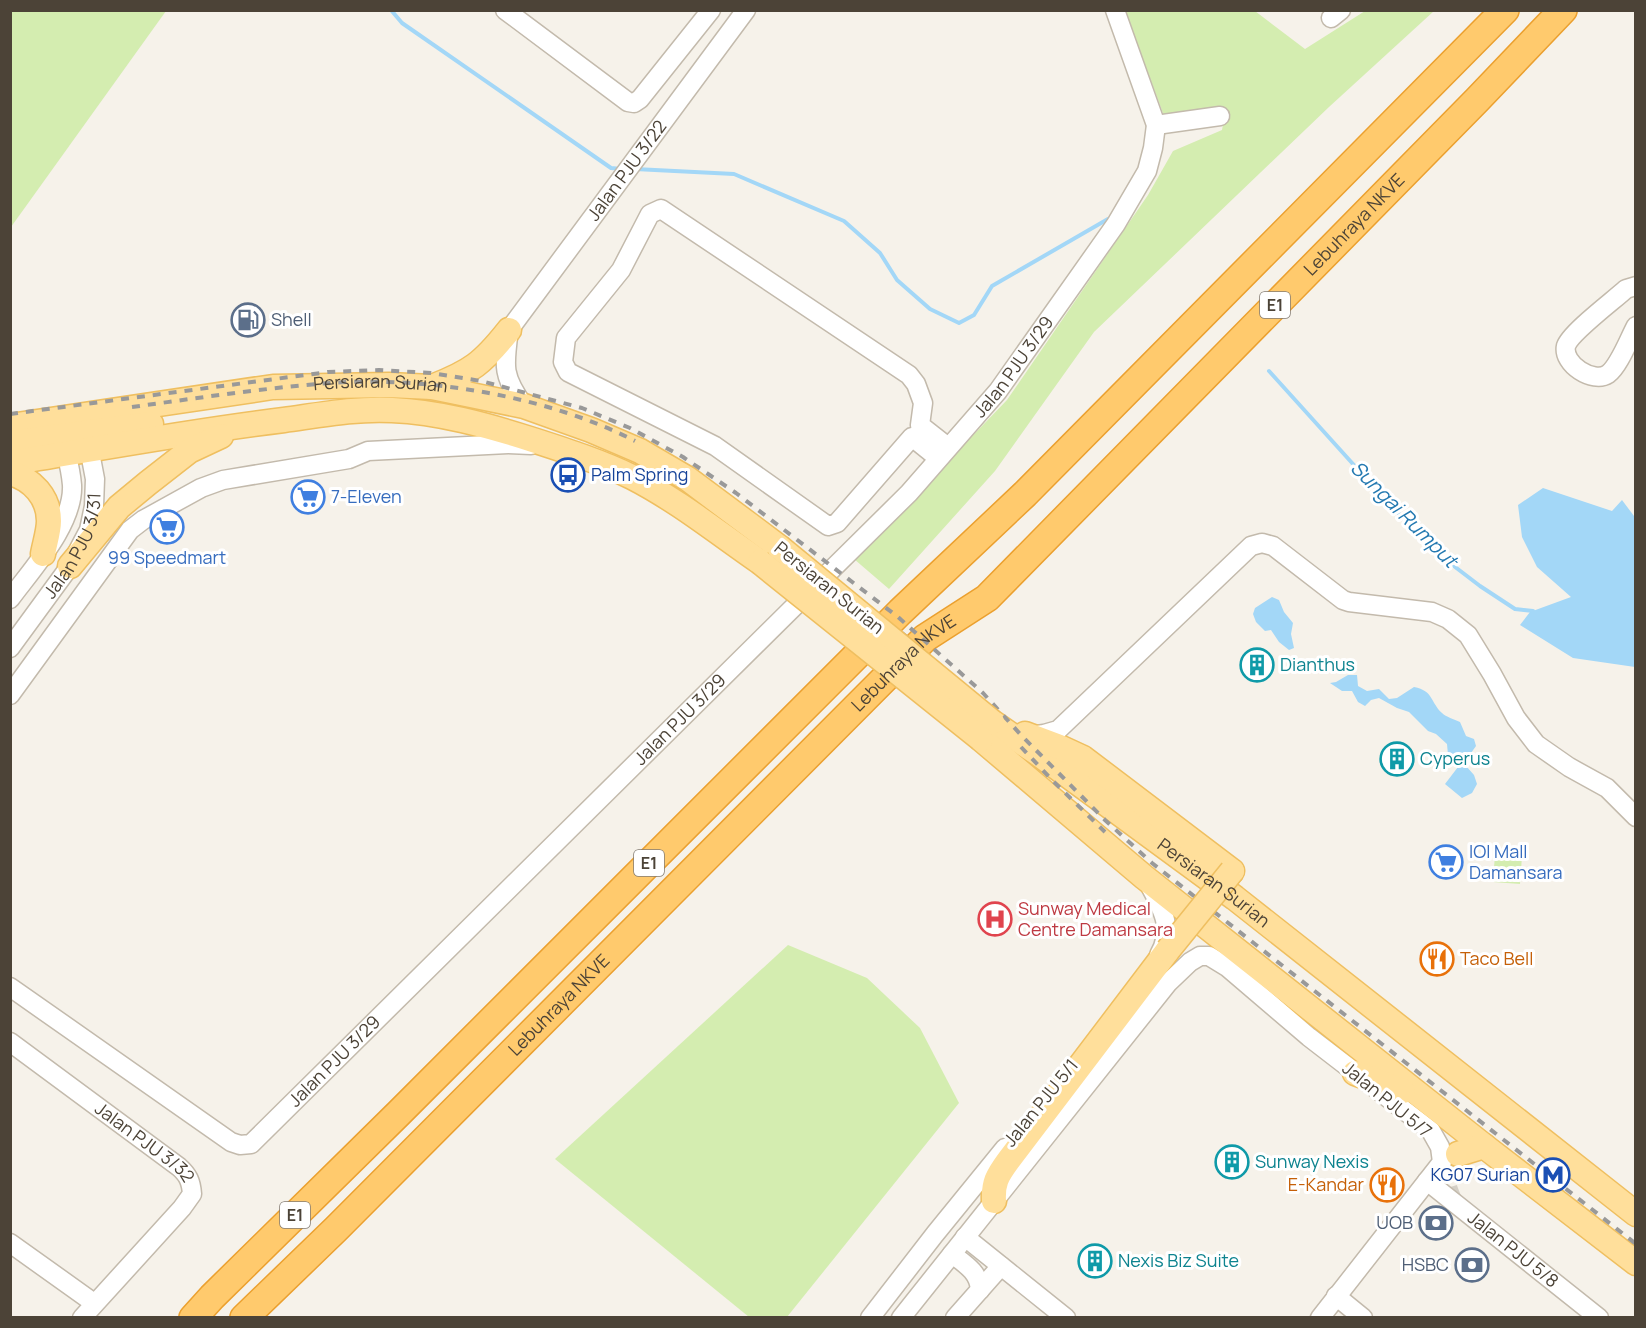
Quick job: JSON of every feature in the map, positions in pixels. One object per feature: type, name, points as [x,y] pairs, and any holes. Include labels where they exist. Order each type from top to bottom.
[{"type":"highway","name":"Lebuhraya NKVE","points":[[193,1317],[900,612],[1025,494],[1505,10]]},
{"type":"highway","name":"Lebuhraya NKVE","points":[[244,1317],[344,1221],[925,638],[987,597],[1563,10]]},
{"type":"main road","points":[[432,387],[457,377],[478,364],[509,330]]},
{"type":"main road","name":"Persiaran Surian","points":[[10,426],[273,387],[389,385],[432,387],[515,404],[591,430],[640,451],[688,479],[779,547],[992,730],[1144,877],[1425,1100]]},
{"type":"main road","points":[[10,443],[76,443],[328,400],[390,397],[433,400],[475,407],[515,404]]},
{"type":"main road","name":"Persiaran Surian","points":[[10,463],[76,443],[360,411],[392,410],[435,414],[496,429],[588,458],[632,477],[685,508],[992,730],[1235,898],[1635,1214]]},
{"type":"main road","points":[[70,566],[118,507],[189,452],[244,424]]},
{"type":"main road","points":[[10,473],[22,476],[38,489],[46,505],[49,521],[43,554]]},
{"type":"main road","points":[[992,730],[1030,736],[1083,758],[1232,871],[1135,992],[1008,1161],[996,1179],[993,1188],[994,1201]]},
{"type":"main road","points":[[1355,1073],[1425,1100],[1635,1263]]},
{"type":"main road","points":[[1455,1158],[1484,1146]]},
{"type":"main road","points":[[1558,1153],[1607,1180],[1635,1200]]},
{"type":"main road","points":[[1511,1166],[1530,1192],[1559,1220],[1635,1280]]},
{"type":"street","points":[[505,10],[628,102],[634,104],[711,10]]},
{"type":"street","name":"Jalan PJU 3/22","points":[[509,330],[746,10]]},
{"type":"street","name":"Jalan PJU 3/29","points":[[10,987],[231,1142],[240,1145],[250,1143],[909,493],[998,391],[1116,224],[1147,171],[1156,125],[1115,10]]},
{"type":"street","points":[[1156,125],[1220,116]]},
{"type":"street","points":[[661,209],[909,375],[916,384],[923,403],[920,425],[943,453],[912,437],[837,523],[828,526],[715,446],[568,372],[563,362],[566,338],[621,270],[650,214],[661,209]]},
{"type":"street","points":[[1635,285],[1626,289],[1576,333],[1566,347],[1566,353],[1573,365],[1583,372],[1592,377],[1601,377],[1610,373],[1617,364],[1635,326]]},
{"type":"street","points":[[509,330],[505,368],[515,404]]},
{"type":"street","name":"Jalan PJU 3/31","points":[[10,599],[56,536],[65,519],[70,502],[76,443]]},
{"type":"street","name":"Jalan PJU 3/31","points":[[10,648],[70,566],[89,530],[94,506],[95,479],[76,443]]},
{"type":"street","points":[[10,695],[130,530],[143,520],[201,488],[223,480],[349,459],[368,451],[508,444],[548,445]]},
{"type":"street","points":[[1030,736],[1058,730],[1251,546],[1262,543],[1273,546],[1343,600],[1432,612],[1448,619],[1468,635],[1516,718],[1536,744],[1569,767],[1607,788],[1635,817]]},
{"type":"street","name":"Jalan PJU 5/1","points":[[870,1317],[1155,962],[1163,949],[1167,922],[1162,908],[1144,877]]},
{"type":"street","points":[[1163,949],[1170,944],[1181,946],[1185,958],[1181,970]]},
{"type":"street","name":"Jalan PJU 5/7","points":[[1181,970],[1200,956],[1209,956],[1227,967],[1355,1073],[1431,1131],[1440,1147],[1442,1162],[1320,1317]]},
{"type":"street","name":"Jalan PJU 5/1","points":[[901,1317],[1168,983],[1181,970]]},
{"type":"street","name":"Jalan PJU 3/32","points":[[10,1042],[179,1167],[191,1181],[192,1194],[182,1208],[82,1317]]},
{"type":"street","name":"Jalan PJU 5/8","points":[[1427,1181],[1599,1317]]},
{"type":"street","points":[[965,1237],[1066,1317]]},
{"type":"street","points":[[10,1243],[94,1304]]},
{"type":"street","points":[[952,1254],[974,1272],[979,1281],[980,1290]]},
{"type":"street","points":[[955,1317],[1001,1266]]},
{"type":"street","points":[[1336,1296],[1363,1317]]},
{"type":"green space","points":[[10,11],[166,11],[11,227],[10,227]]},
{"type":"green space","points":[[1125,11],[1255,11],[1305,49],[1365,11],[1434,11],[1329,107],[1094,332],[995,471],[889,589],[854,559],[1007,400],[1148,195],[1173,151],[1222,130],[1225,113],[1164,116]]},
{"type":"green space","points":[[1495,854],[1522,856],[1520,884],[1493,882]]},
{"type":"green space","points":[[788,945],[867,978],[920,1028],[959,1103],[787,1317],[749,1317],[555,1159]]},
{"type":"water","points":[[1543,488],[1612,511],[1622,500],[1635,516],[1635,667],[1573,658],[1520,625],[1530,612],[1571,597],[1537,567],[1522,537],[1518,505]]},
{"type":"water","points":[[1272,597],[1279,600],[1284,612],[1293,623],[1291,634],[1294,648],[1289,650],[1279,642],[1271,630],[1265,631],[1256,622],[1253,614],[1255,608]]},
{"type":"water","points":[[1348,675],[1357,675],[1358,686],[1367,691],[1379,689],[1389,699],[1397,698],[1414,687],[1425,691],[1438,709],[1460,722],[1466,736],[1474,739],[1476,746],[1466,760],[1466,766],[1474,775],[1477,784],[1472,793],[1462,798],[1445,784],[1458,767],[1448,755],[1447,744],[1436,734],[1428,731],[1409,712],[1379,698],[1371,700],[1365,706],[1358,702],[1352,691],[1342,691],[1330,683]]},
{"type":"waterway","points":[[391,10],[402,23],[611,168],[621,169]]},
{"type":"waterway","name":"Sungai Rumput","points":[[635,169],[734,174],[844,221],[880,253],[897,280],[930,309],[959,323],[974,315],[992,286],[1108,219]]},
{"type":"waterway","name":"Sungai Rumput","points":[[1269,371],[1390,505],[1446,560],[1515,609],[1533,611]]},
{"type":"tunnel","points":[[1452,1162],[1447,1177],[1454,1202]]},
{"type":"railway","points":[[10,414],[328,372],[379,370],[431,373],[481,381],[582,408],[630,428],[683,457],[736,493],[898,617],[983,693],[1105,820],[1152,863],[1636,1244]]},
{"type":"railway","points":[[132,407],[305,385],[406,383],[446,386],[526,401],[601,425],[635,441]]},
{"type":"railway","points":[[902,633],[977,700],[1000,725]]},
{"type":"railway","points":[[1021,747],[1105,832]]},
{"type":"place","name":"Shell","points":[[248,320]]},
{"type":"place","name":"Palm Spring","points":[[568,475]]},
{"type":"place","name":"7-Eleven","points":[[308,497]]},
{"type":"place","name":"99 Speedmart","points":[[167,527]]},
{"type":"place","name":"Dianthus","points":[[1257,665]]},
{"type":"place","name":"Cyperus","points":[[1397,759]]},
{"type":"place","name":"IOI Mall Damansara","points":[[1446,862]]},
{"type":"place","name":"Sunway Medical Centre Damansara","points":[[995,919]]},
{"type":"place","name":"Taco Bell","points":[[1437,959]]},
{"type":"place","name":"Sunway Nexis","points":[[1232,1162]]},
{"type":"place","name":"KG07 Surian","points":[[1553,1175]]},
{"type":"place","name":"E-Kandar","points":[[1387,1185]]},
{"type":"place","name":"UOB","points":[[1436,1223]]},
{"type":"place","name":"Nexis Biz Suite","points":[[1095,1261]]},
{"type":"place","name":"HSBC","points":[[1472,1265]]}]
